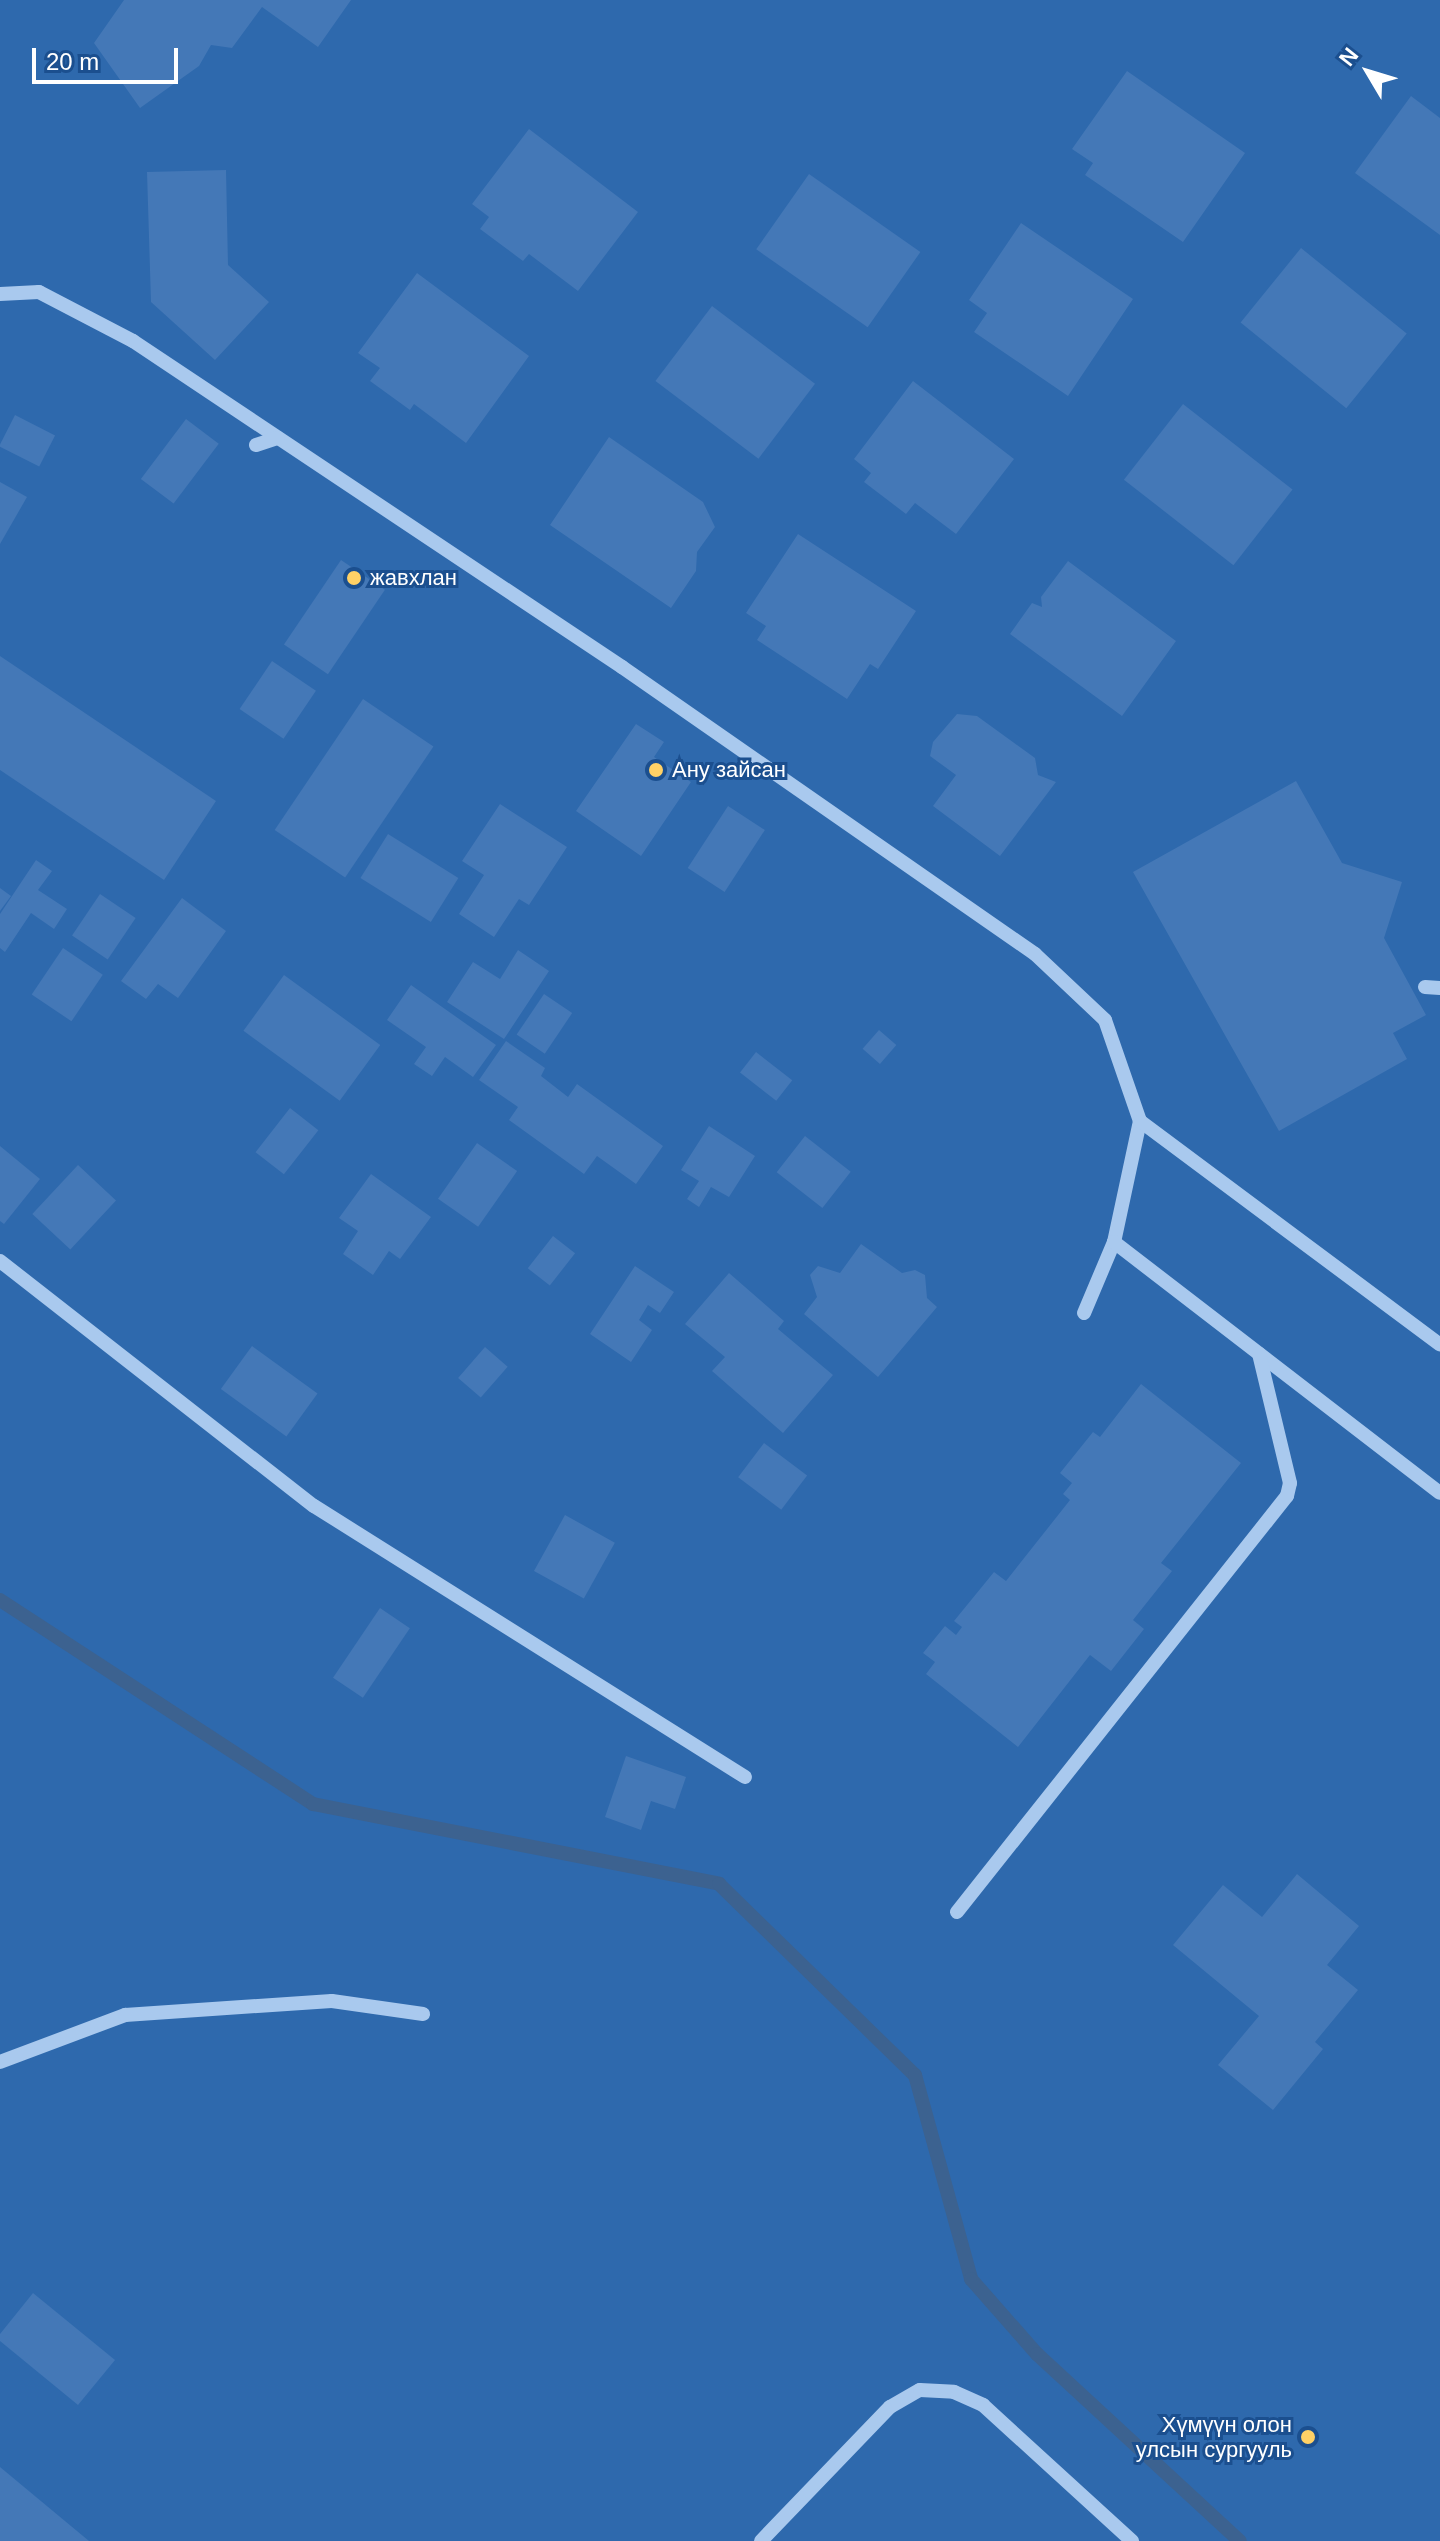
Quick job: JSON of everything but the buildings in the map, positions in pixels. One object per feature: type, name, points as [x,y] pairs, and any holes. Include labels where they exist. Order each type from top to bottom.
[{"type":"street","points":[[0,294],[39,292],[133,341],[622,667],[1035,954],[1105,1020],[1140,1121],[1114,1242],[1084,1313]]},
{"type":"street","points":[[256,445],[278,438]]},
{"type":"street","points":[[1140,1121],[1440,1345]]},
{"type":"street","points":[[1114,1242],[1440,1493]]},
{"type":"street","points":[[0,1261],[314,1506],[745,1777]]},
{"type":"street","points":[[957,1912],[1287,1496],[1290,1483],[1259,1354]]},
{"type":"street","points":[[0,2062],[125,2015],[332,2001],[423,2014]]},
{"type":"street","points":[[761,2541],[890,2407],[920,2390],[954,2392],[983,2405],[1132,2541]]},
{"type":"shaded area","points":[[0,0],[1440,0],[1440,2541],[0,2541]]},
{"type":"waterway","points":[[0,1600],[313,1804],[719,1884],[915,2075],[971,2279],[1037,2354],[1240,2541]]},
{"type":"place","name":"жавхлан","points":[[354,578]]},
{"type":"place","name":"Ану зайсан","points":[[656,770]]},
{"type":"place","name":"Хүмүүн олон улсын сургууль","points":[[1308,2437]]}]
